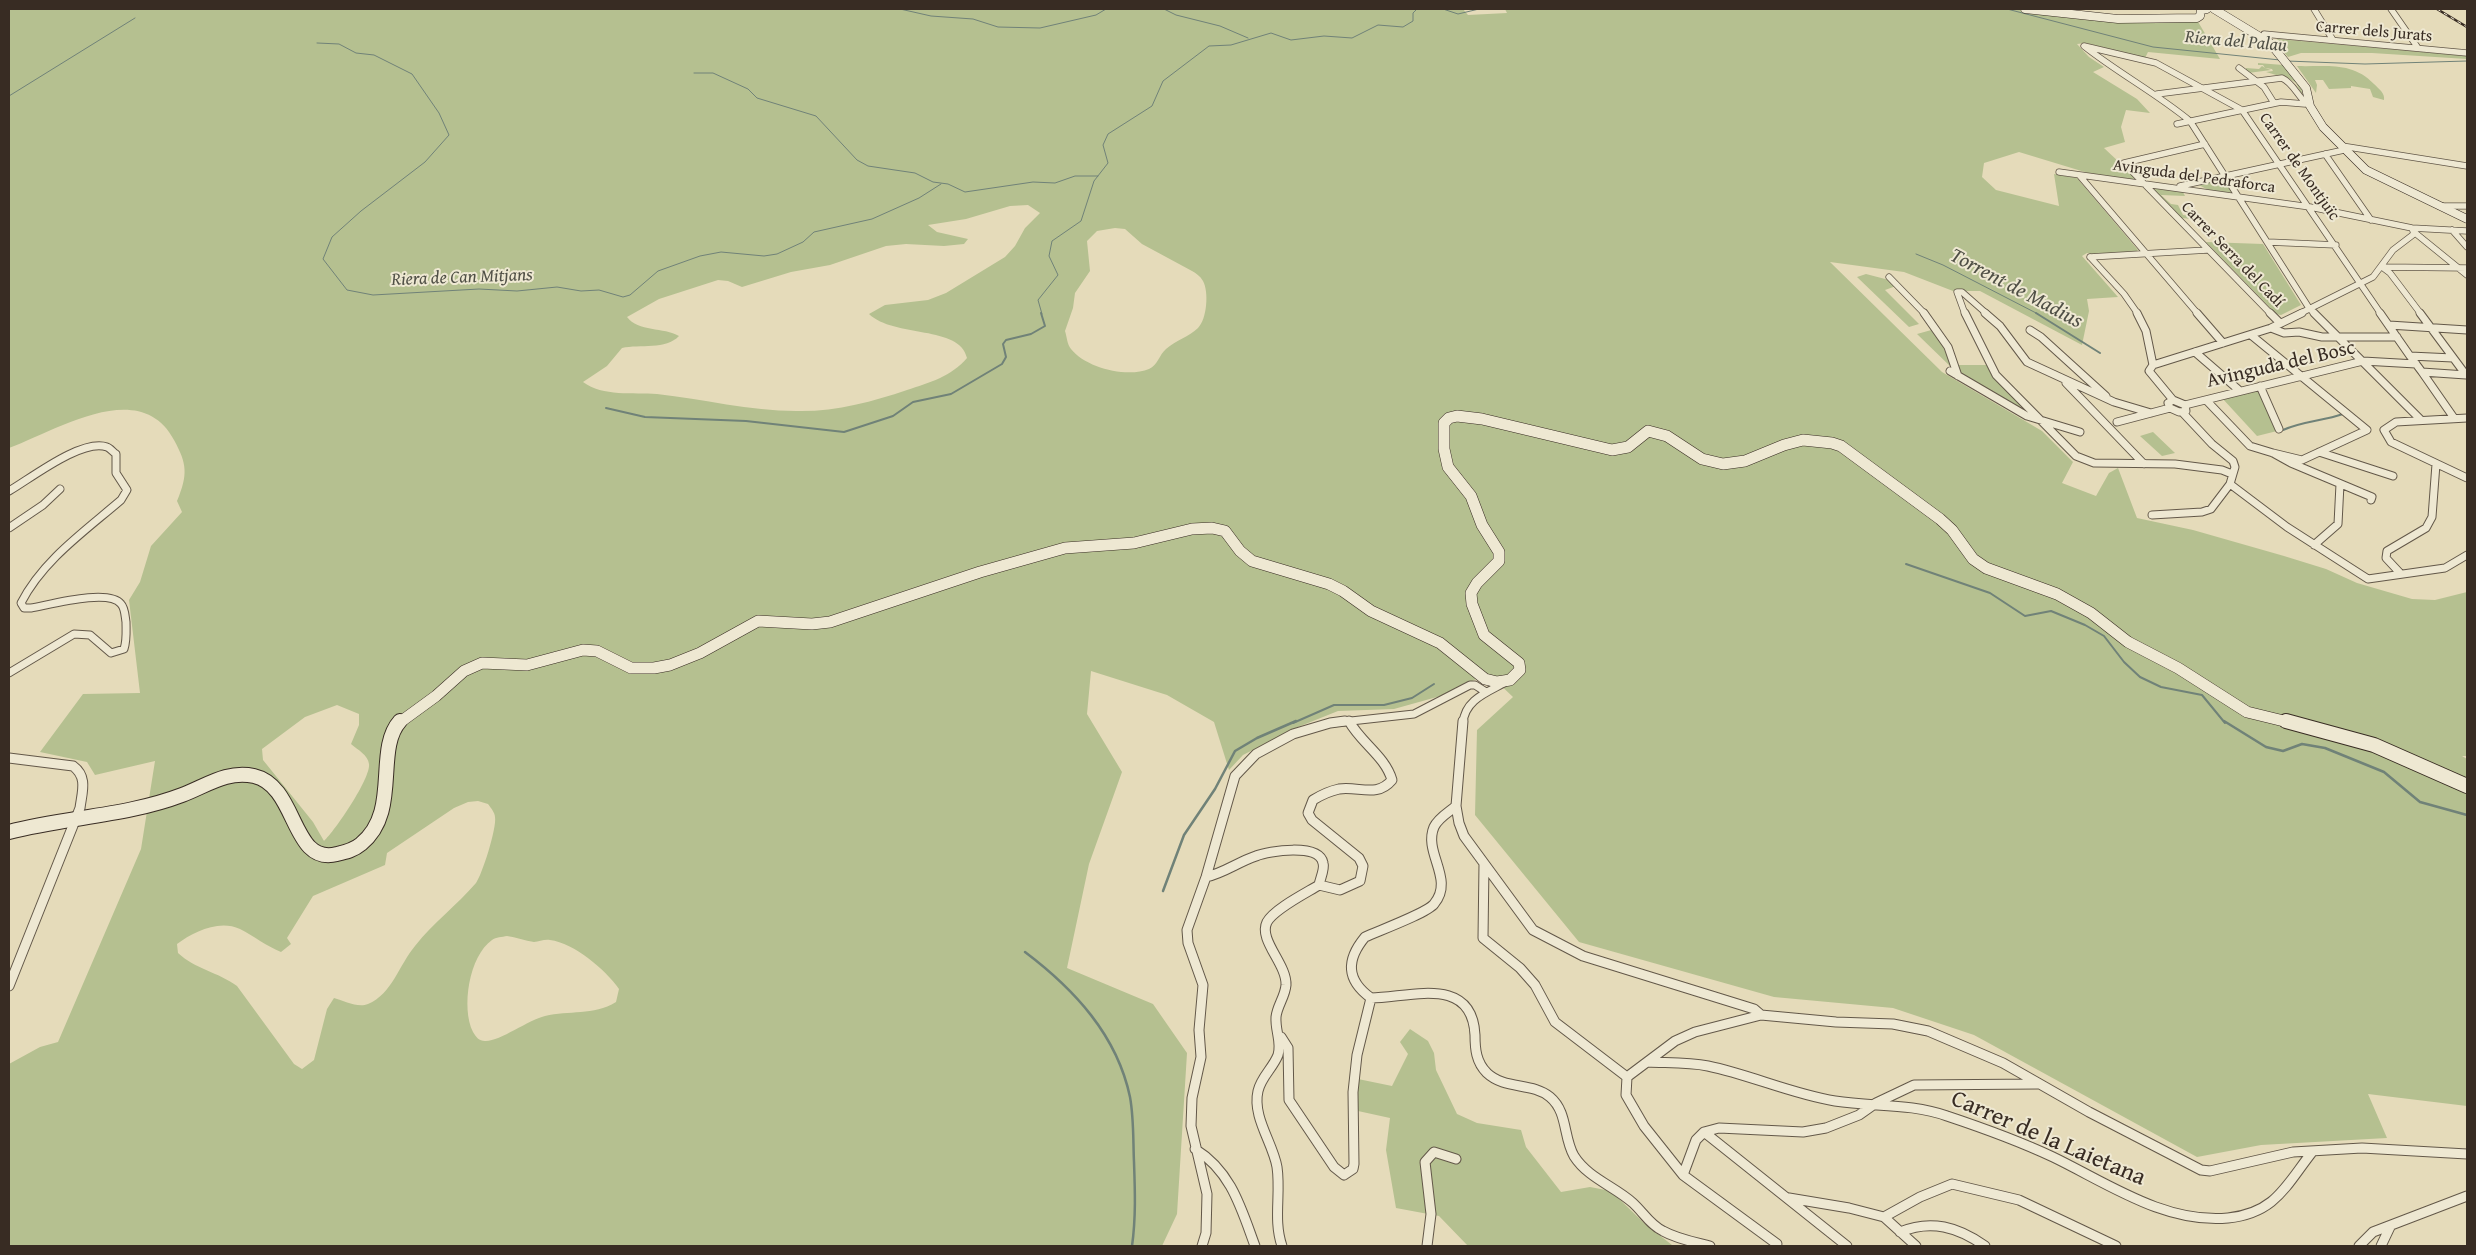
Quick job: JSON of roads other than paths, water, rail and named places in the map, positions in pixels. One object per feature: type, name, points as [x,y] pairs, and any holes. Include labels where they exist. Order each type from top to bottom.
[{"type":"street","points":[[2025,9],[2118,19],[2197,18],[2203,10],[2216,10],[2238,24],[2264,35],[2306,88],[2308,105]]},
{"type":"street","points":[[2314,9],[2333,40]]},
{"type":"street","points":[[2391,9],[2418,48]]},
{"type":"street","name":"Carrer dels Jurats","points":[[2264,35],[2279,35]]},
{"type":"street","name":"Carrer dels Jurats","points":[[2264,35],[2467,53]]},
{"type":"street","name":"Carrer de Montjuïc","points":[[2157,94],[2109,66],[2088,51],[2085,46],[2149,61],[2242,110],[2454,418]]},
{"type":"street","points":[[2240,68],[2270,94],[2274,103]]},
{"type":"street","points":[[2157,94],[2278,78],[2287,79],[2323,126],[2372,175],[2467,219]]},
{"type":"street","points":[[2157,94],[2190,121],[2227,176],[2309,308],[2420,419]]},
{"type":"street","points":[[2177,124],[2274,103],[2308,105]]},
{"type":"street","name":"Carrer Serra del Cadí","points":[[2205,144],[2124,163],[2280,323]]},
{"type":"street","points":[[2181,189],[2193,184],[2280,165],[2343,148],[2467,166]]},
{"type":"street","points":[[2325,154],[2372,220]]},
{"type":"street","name":"Avinguda del Pedraforca","points":[[2059,172],[2310,207],[2413,230],[2467,231]]},
{"type":"street","points":[[2079,175],[2223,343]]},
{"type":"street","points":[[2193,184],[2200,192]]},
{"type":"street","points":[[2439,206],[2467,206]]},
{"type":"street","points":[[2170,408],[2168,403],[2173,400],[2149,371],[2154,365],[2271,328],[2373,277],[2393,250],[2413,230],[2467,275]]},
{"type":"street","points":[[2452,230],[2467,248]]},
{"type":"street","points":[[2268,242],[2336,245]]},
{"type":"street","points":[[2154,365],[2151,340],[2144,322],[2126,296],[2090,258],[2207,250]]},
{"type":"street","points":[[2382,267],[2467,268]]},
{"type":"street","points":[[2382,267],[2390,273],[2466,376]]},
{"type":"street","points":[[1889,277],[1924,311],[1942,334],[1958,376]]},
{"type":"street","points":[[2151,413],[2114,402],[2027,362],[2000,326],[1962,292],[1956,294],[1996,375],[2072,453],[2083,460],[2105,464],[2204,467],[2232,474]]},
{"type":"street","points":[[2389,326],[2467,330]]},
{"type":"street","points":[[2271,328],[2284,332],[2338,337],[2397,337]]},
{"type":"street","points":[[2030,330],[2041,337],[2114,402]]},
{"type":"street","points":[[2206,400],[2250,446],[2302,460],[2367,430],[2251,335]]},
{"type":"street","points":[[2195,352],[2240,391]]},
{"type":"street","points":[[2410,356],[2453,358]]},
{"type":"street","name":"Avinguda del Bosc","points":[[2173,400],[2185,405],[2362,361],[2416,364]]},
{"type":"street","points":[[2459,366],[2467,366]]},
{"type":"street","points":[[1950,371],[2027,416],[2080,432]]},
{"type":"street","points":[[2422,372],[2466,376]]},
{"type":"street","points":[[2061,379],[2144,464]]},
{"type":"street","points":[[2260,386],[2279,429]]},
{"type":"street","name":"Avinguda del Bosc","points":[[2182,412],[2187,410],[2185,405]]},
{"type":"street","points":[[2117,422],[2170,408],[2182,412],[2212,444],[2233,461],[2235,467],[2230,484],[2211,509],[2202,512],[2152,515]]},
{"type":"street","points":[[1202,1246],[1206,1233],[1207,1194],[1195,1149],[1192,1126],[1192,1098],[1201,1057],[1199,1030],[1203,985],[1188,943],[1187,930],[1206,877],[1235,776],[1256,754],[1294,734],[1330,723],[1414,714],[1480,687],[1510,680],[1520,670],[1519,663],[1514,656],[1484,635],[1472,604],[1471,593],[1477,583],[1499,561],[1499,552],[1482,525],[1472,496],[1448,467],[1444,449],[1444,423],[1449,418],[1457,416],[1482,420],[1612,450],[1622,450],[1630,447],[1648,431],[1657,431],[1693,456],[1715,464],[1737,464],[1801,440],[1823,440],[1841,446],[1940,519],[1952,530],[1973,559],[1986,568],[2057,594],[2091,613],[2128,642],[2178,668],[2247,712],[2335,733],[2374,745],[2467,786]]},
{"type":"street","points":[[2467,418],[2420,419],[2387,426],[2384,430],[2385,436],[2390,442],[2467,478]]},
{"type":"street","points":[[9,490],[21,486],[65,458],[90,446],[107,446],[112,449],[116,454],[116,473],[127,490],[124,495],[47,567],[31,585],[21,604],[24,608],[31,608],[100,596],[116,598],[122,604],[126,643],[124,649],[111,653],[92,635],[85,632],[74,634],[9,673]]},
{"type":"street","points":[[2319,452],[2392,476]]},
{"type":"street","points":[[2273,453],[2340,484],[2372,496],[2371,500]]},
{"type":"street","points":[[2400,573],[2386,558],[2387,551],[2426,528],[2432,517],[2436,464]]},
{"type":"street","points":[[2230,484],[2314,545],[2368,579],[2445,568],[2467,555]]},
{"type":"street","points":[[2314,545],[2338,524],[2340,484]]},
{"type":"street","points":[[9,528],[43,505],[60,489]]},
{"type":"street","points":[[9,832],[134,810],[185,794],[215,779],[232,775],[248,775],[260,778],[274,788],[290,808],[304,841],[313,853],[322,856],[337,855],[361,844],[372,833],[380,819],[387,786],[390,741],[393,730],[410,713],[437,695],[468,667],[477,663],[527,665],[587,649],[598,652],[615,663],[630,669],[663,667],[698,655],[758,621],[769,619],[812,624],[825,623],[847,618],[980,572],[1065,548],[1134,542],[1199,528],[1225,532],[1243,554],[1259,564],[1329,584],[1343,591],[1371,611],[1440,643],[1472,670],[1480,687]]},
{"type":"street","points":[[1480,687],[1463,717],[1456,806],[1461,830],[1528,924],[1539,934],[1561,943],[1583,956],[1754,1009],[1762,1015]]},
{"type":"street","points":[[1319,885],[1329,890],[1344,890],[1360,880],[1363,866],[1359,858],[1312,820],[1308,813],[1313,800],[1340,789],[1382,790],[1392,780],[1388,767],[1352,729],[1348,721]]},
{"type":"street","points":[[9,758],[72,766],[80,771],[84,781],[76,819],[9,986]]},
{"type":"street","points":[[1456,806],[1433,829],[1432,839],[1443,887],[1441,897],[1433,906],[1365,937],[1357,946],[1350,958],[1352,976],[1360,990],[1371,998],[1385,999],[1426,992],[1449,995],[1461,1002],[1473,1019],[1473,1041],[1478,1062],[1488,1074],[1502,1084],[1548,1095],[1561,1107],[1573,1153],[1586,1170],[1634,1203],[1657,1228],[1710,1246]]},
{"type":"street","points":[[1206,877],[1216,876],[1257,856],[1287,851],[1316,853],[1324,864],[1319,885],[1266,921],[1264,930],[1286,979],[1287,987],[1276,1021],[1281,1037],[1288,1048],[1289,1100],[1334,1167],[1344,1175],[1349,1173],[1354,1164],[1353,1092],[1357,1055],[1371,998]]},
{"type":"street","points":[[1484,863],[1483,938],[1520,968],[1535,985],[1545,1007],[1555,1022],[1627,1077]]},
{"type":"street","points":[[1627,1077],[1675,1041],[1694,1032],[1762,1015],[1916,1028],[1987,1055],[2201,1170],[2210,1171],[2282,1153],[2313,1150],[2362,1148],[2467,1154]]},
{"type":"street","points":[[1281,1037],[1278,1054],[1263,1078],[1256,1095],[1261,1124],[1277,1166],[1275,1217],[1276,1231],[1282,1246]]},
{"type":"street","name":"Carrer de la Laietana","points":[[1648,1062],[1708,1066],[1835,1100],[1908,1106],[1945,1115],[2051,1156],[2135,1198],[2188,1214],[2225,1218],[2263,1211],[2282,1195],[2299,1166],[2313,1150]]},
{"type":"street","points":[[1627,1077],[1626,1095],[1644,1126],[1683,1175],[1777,1244]]},
{"type":"street","points":[[1683,1175],[1696,1140],[1704,1132],[1719,1128],[1803,1132],[1826,1128],[1859,1115],[1876,1103],[1914,1085],[2040,1084]]},
{"type":"street","points":[[1704,1132],[1847,1246]]},
{"type":"street","points":[[1195,1149],[1225,1174],[1232,1184],[1255,1246]]},
{"type":"street","points":[[1427,1246],[1431,1214],[1425,1162],[1434,1152],[1456,1159]]},
{"type":"street","points":[[1884,1217],[1920,1197],[1952,1184],[2019,1200],[2116,1246]]},
{"type":"street","points":[[2359,1246],[2373,1232],[2467,1196]]},
{"type":"street","points":[[1788,1198],[1850,1208],[1884,1217],[1916,1246]]},
{"type":"street","points":[[1900,1232],[1909,1227],[1940,1224],[1957,1228],[1985,1246]]},
{"type":"street","points":[[2381,1246],[2390,1227]]},
{"type":"waterway","points":[[900,9],[931,16],[973,19],[998,27],[1040,28],[1096,15],[1106,9]]},
{"type":"waterway","points":[[1164,9],[1176,15],[1220,26],[1248,38]]},
{"type":"waterway","points":[[1098,176],[1108,163],[1103,145],[1108,134],[1152,106],[1163,81],[1209,46],[1231,45],[1271,33],[1291,40],[1324,36],[1352,38],[1378,25],[1403,27],[1413,21],[1413,13],[1417,9]]},
{"type":"waterway","name":"Riera de Can Mitjans","points":[[1443,9],[1458,14],[1479,9]]},
{"type":"waterway","name":"Riera de Can Mitjans","points":[[1803,9],[1817,9]]},
{"type":"waterway","name":"Riera del Palau","points":[[2007,9],[2153,47],[2280,60]]},
{"type":"waterway","points":[[9,96],[135,18]]},
{"type":"waterway","name":"Riera de Can Mitjans","points":[[317,43],[339,44],[356,53],[374,55],[412,74],[439,113],[449,135],[425,162],[361,211],[332,237],[323,259],[347,290],[373,295],[479,289],[517,291],[557,287],[581,291],[599,290],[623,297],[630,295],[658,271],[700,256],[721,252],[764,256],[777,254],[803,242],[814,232],[872,219],[919,198],[941,184]]},
{"type":"waterway","name":"Riera del Palau","points":[[2287,61],[2365,64],[2467,61]]},
{"type":"waterway","points":[[694,73],[713,73],[748,89],[757,98],[816,116],[857,160],[868,166],[915,173],[933,182],[948,184],[965,192],[1033,182],[1055,183],[1075,176],[1098,176]]},
{"type":"waterway","points":[[1042,314],[1038,300],[1058,275],[1049,256],[1052,241],[1081,221],[1094,181],[1098,176]]},
{"type":"waterway","name":"Torrent de Madius","points":[[1916,254],[1943,265],[2038,314]]},
{"type":"waterway","points":[[606,408],[645,417],[746,421],[844,432],[893,416],[913,402],[951,394],[1002,364],[1006,357],[1003,344],[1006,340],[1031,334],[1045,326],[1041,313]]},
{"type":"waterway","name":"Torrent de Madius","points":[[2036,313],[2100,353]]},
{"type":"waterway","points":[[2283,430],[2343,414]]},
{"type":"waterway","points":[[1906,564],[1990,593],[2025,616],[2051,611],[2085,625],[2104,636],[2124,662],[2140,677],[2161,687],[2202,695],[2225,723]]},
{"type":"waterway","points":[[1293,723],[1334,705],[1384,705],[1412,698],[1434,684]]},
{"type":"waterway","points":[[1163,891],[1184,835],[1215,789],[1235,751],[1257,738],[1296,721]]},
{"type":"waterway","points":[[2224,721],[2266,747],[2283,751],[2302,744],[2325,748],[2384,772],[2420,802],[2467,815]]},
{"type":"waterway","points":[[1025,952],[1060,982],[1091,1015],[1115,1053],[1124,1074],[1130,1097],[1133,1122],[1135,1204],[1132,1246]]},
{"type":"railway","points":[[2437,9],[2467,27]]}]
